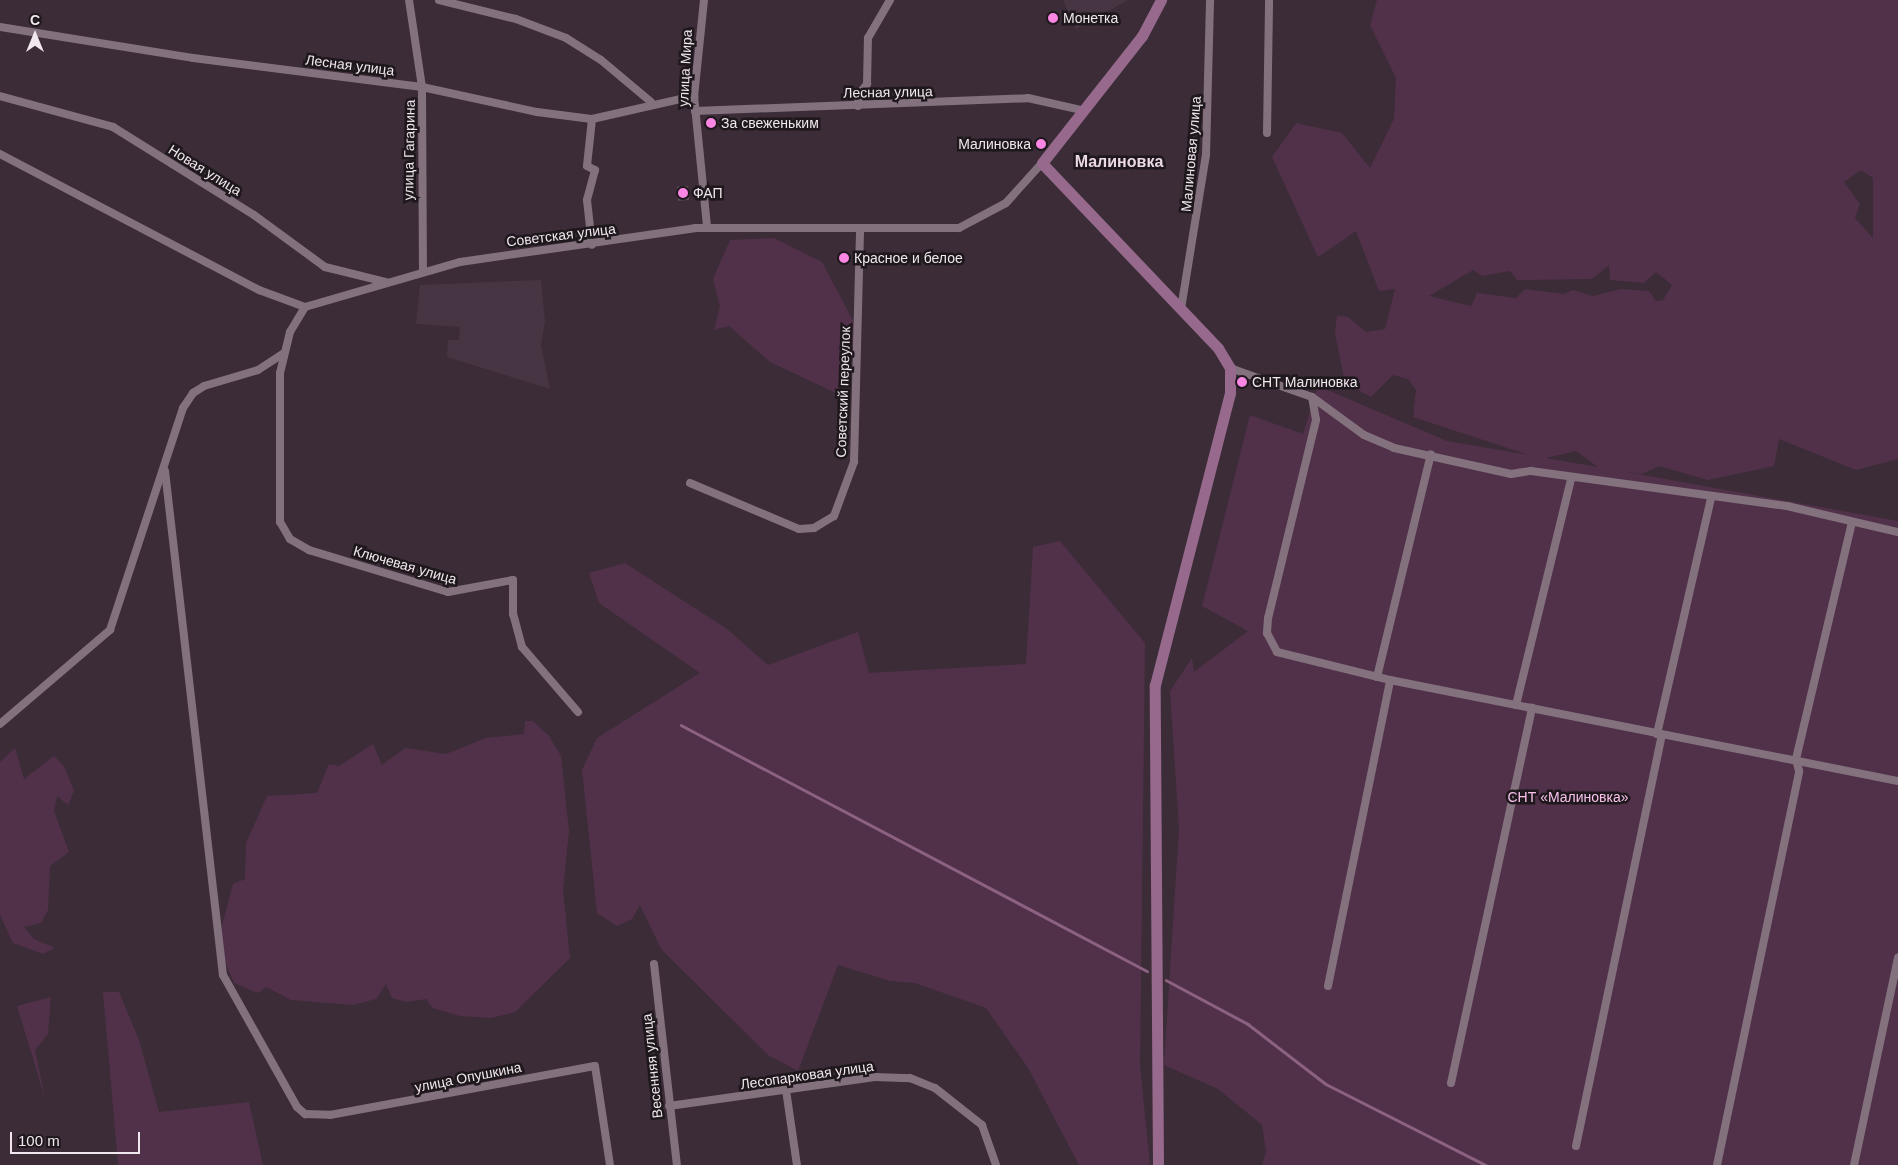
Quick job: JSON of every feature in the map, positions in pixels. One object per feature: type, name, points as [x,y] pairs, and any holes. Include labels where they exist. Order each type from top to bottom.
[{"type":"street","name":"улица Гагарина","points":[[409,0],[422,87],[423,271]]},
{"type":"street","points":[[439,0],[516,19],[566,38],[602,60],[651,102]]},
{"type":"street","name":"улица Мира","points":[[704,0],[694,96],[707,227]]},
{"type":"street","points":[[858,106],[859,94],[867,84],[868,38],[890,0]]},
{"type":"street","points":[[1158,1165],[1155,685],[1230,393],[1230,368],[1218,348],[1042,163],[1081,110],[1142,36],[1161,0]]},
{"type":"street","name":"Малиновая улица","points":[[1181,309],[1206,155],[1210,0]]},
{"type":"street","points":[[1267,133],[1269,0]]},
{"type":"street","name":"Лесная улица","points":[[0,27],[193,58],[422,87],[536,112],[592,119],[651,102],[694,96]]},
{"type":"street","name":"Новая улица","points":[[0,96],[113,127],[254,215],[326,267],[388,282]]},
{"type":"street","name":"Лесная улица","points":[[695,111],[1028,98],[1081,110]]},
{"type":"street","points":[[592,119],[587,166],[595,170],[587,200],[592,245]]},
{"type":"street","points":[[0,154],[259,290],[305,307],[296,318],[284,354],[258,370],[204,386],[194,393],[184,408],[165,470],[110,630],[0,724]]},
{"type":"street","name":"Советская улица","points":[[305,307],[423,271],[475,259],[592,245],[707,227],[959,228],[1006,203],[1042,163]]},
{"type":"street","name":"Советский переулок","points":[[690,483],[799,529],[814,528],[834,516],[854,462],[860,229]]},
{"type":"street","name":"Ключевая улица","points":[[284,354],[280,522],[290,539],[309,550],[448,592],[513,580],[513,614],[522,647],[578,712]]},
{"type":"street","points":[[1230,368],[1312,397],[1364,435],[1394,448],[1431,454],[1511,474],[1531,471],[1712,499],[1787,506],[1852,523],[1898,532]]},
{"type":"street","points":[[1312,397],[1314,434],[1267,633],[1277,652],[1287,657],[1390,680],[1659,735],[1796,759],[1898,781]]},
{"type":"street","points":[[1377,677],[1431,454]]},
{"type":"street","name":"улица Опушкина","points":[[165,470],[223,976],[297,1107],[315,1116],[347,1112],[595,1066],[610,1165]]},
{"type":"street","points":[[1516,705],[1571,478]]},
{"type":"street","points":[[1576,1146],[1659,735],[1712,499]]},
{"type":"street","points":[[1717,1165],[1797,781],[1796,759],[1852,523]]},
{"type":"street","points":[[1328,986],[1390,680]]},
{"type":"street","points":[[1451,1083],[1532,708]]},
{"type":"street","points":[[1854,1165],[1898,958]]},
{"type":"street","name":"Весенняя улица","points":[[654,964],[677,1165]]},
{"type":"street","name":"Лесопарковая улица","points":[[669,1106],[875,1077],[910,1078],[934,1088],[982,1124],[996,1165]]},
{"type":"street","points":[[786,1090],[797,1165]]},
{"type":"shaded area","points":[[1063,0],[1128,0],[1076,29]]},
{"type":"shaded area","points":[[541,280],[545,322],[541,345],[550,389],[447,357],[448,340],[459,340],[460,327],[416,324],[420,285]]},
{"type":"green space","name":"СНТ «Малиновка»","points":[[1377,0],[1898,0],[1898,459],[1856,470],[1779,439],[1774,466],[1708,480],[1659,466],[1642,474],[1621,471],[1898,521],[1898,1165],[1262,1165],[1266,1152],[1262,1125],[1218,1089],[1164,1065],[1179,828],[1170,691],[1192,658],[1194,672],[1248,631],[1202,606],[1250,415],[1303,434],[1318,386],[1447,441],[1529,455],[1413,417],[1416,390],[1408,379],[1393,375],[1371,397],[1345,383],[1335,333],[1337,315],[1348,317],[1366,332],[1385,329],[1395,289],[1379,291],[1356,231],[1318,257],[1272,157],[1296,123],[1342,133],[1370,168],[1394,119],[1396,78],[1370,25]],"holes":[[[1861,170],[1873,178],[1873,238],[1855,218],[1860,204],[1844,182]],[[1609,265],[1610,280],[1644,283],[1656,272],[1672,285],[1663,300],[1656,301],[1649,291],[1621,289],[1593,296],[1573,290],[1564,294],[1525,289],[1516,298],[1477,293],[1471,306],[1429,296],[1473,270],[1482,276],[1510,271],[1517,280],[1592,279]],[[1576,451],[1598,467],[1546,458]]]},
{"type":"green space","points":[[774,238],[822,262],[858,330],[838,394],[770,362],[729,326],[714,330],[720,306],[713,279],[730,240]]},
{"type":"green space","points":[[1060,541],[1145,643],[1140,1066],[1150,1165],[1079,1165],[1028,1068],[986,1008],[915,983],[890,981],[838,965],[798,1071],[768,1055],[661,949],[640,905],[632,919],[617,926],[597,913],[582,770],[597,738],[700,673],[599,603],[589,573],[625,563],[727,629],[768,665],[858,632],[869,673],[1026,664],[1033,547]]},
{"type":"green space","points":[[525,721],[533,721],[549,736],[561,756],[569,831],[563,890],[570,958],[515,1012],[491,1018],[460,1016],[433,1008],[426,999],[406,1002],[392,998],[386,984],[376,999],[353,1005],[291,1000],[266,987],[258,993],[234,983],[224,959],[221,929],[233,884],[245,879],[246,843],[267,796],[317,793],[329,764],[339,766],[373,744],[382,765],[405,748],[446,754],[486,738],[524,734]]},
{"type":"green space","points":[[15,748],[24,779],[54,756],[64,766],[74,791],[68,805],[57,796],[54,811],[69,852],[50,866],[48,910],[41,923],[24,927],[34,939],[55,948],[43,954],[13,943],[0,915],[0,762]]},
{"type":"green space","points":[[103,992],[119,992],[139,1040],[159,1112],[249,1102],[263,1165],[118,1165]]},
{"type":"green space","points":[[51,997],[48,1034],[35,1050],[45,1098],[17,1006]]},
{"type":"building","name":"ФАП","points":[[688,186],[689,200],[678,201],[677,187]]},
{"type":"waterway","points":[[681,725],[1147,971]]},
{"type":"waterway","points":[[1166,980],[1248,1024],[1326,1084],[1486,1165]]},
{"type":"place","name":"Монетка","points":[[1053,18]]},
{"type":"place","name":"За свеженьким","points":[[711,123]]},
{"type":"place","name":"Малиновка","points":[[1041,144]]},
{"type":"place","name":"ФАП","points":[[683,193]]},
{"type":"place","name":"Красное и белое","points":[[844,258]]},
{"type":"place","name":"СНТ Малиновка","points":[[1242,382]]},
{"type":"district","name":"Малиновка","points":[[1119,162]]}]
